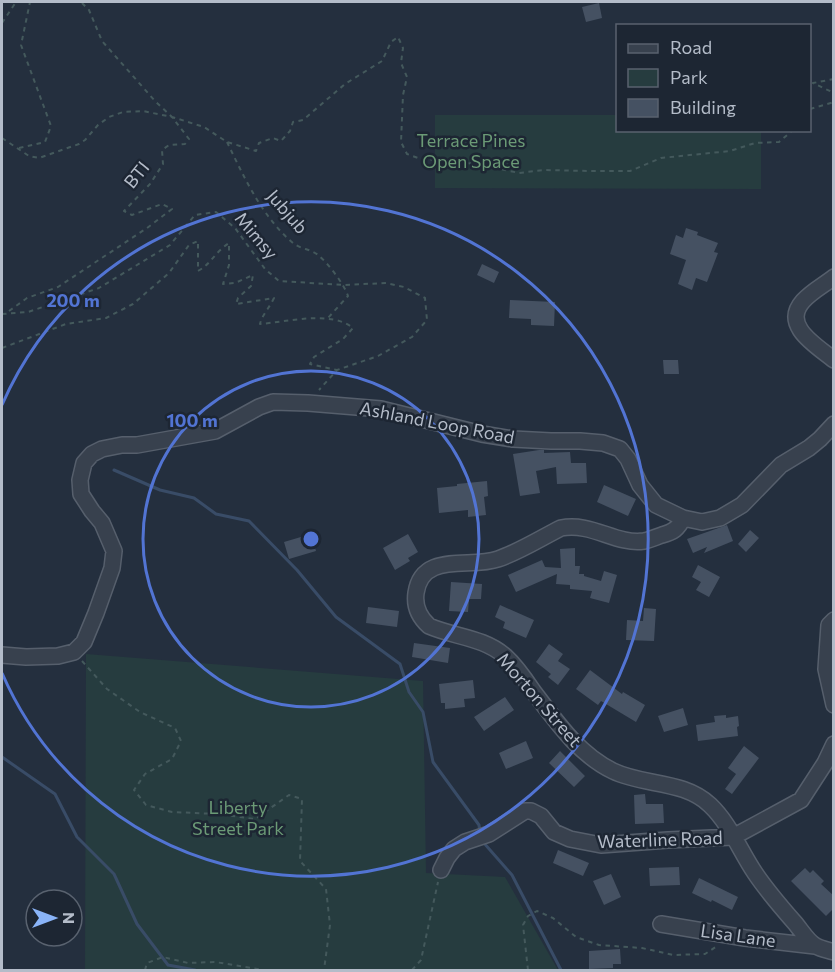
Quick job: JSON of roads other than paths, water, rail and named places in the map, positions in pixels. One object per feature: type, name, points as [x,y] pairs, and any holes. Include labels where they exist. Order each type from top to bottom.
[{"type":"street","points":[[834,277],[801,303],[797,314],[798,326],[805,337],[834,360]]},
{"type":"street","name":"Ashland Loop Road","points":[[2,655],[58,656],[74,652],[84,642],[112,568],[114,551],[102,523],[81,494],[80,480],[84,463],[92,454],[102,449],[215,431],[273,402],[381,409],[482,434],[513,439],[603,443],[620,449],[628,459],[640,485],[656,505],[683,518],[710,521],[742,505],[781,465],[809,448],[834,424]]},
{"type":"street","name":"Morton Street","points":[[683,518],[679,527],[673,532],[645,541],[621,539],[578,527],[561,528],[499,559],[437,565],[427,571],[420,581],[416,601],[418,612],[429,626],[488,644],[505,656],[522,675],[553,718],[580,748],[603,766],[624,776],[690,791],[702,798],[722,819],[756,874],[815,946]]},
{"type":"street","points":[[834,620],[829,625],[826,669],[834,705]]},
{"type":"street","name":"Waterline Road","points":[[441,870],[454,849],[465,842],[489,834],[525,811],[541,816],[554,832],[570,839],[601,845],[733,837],[801,800],[825,764],[834,744]]},
{"type":"street","name":"Lisa Lane","points":[[661,924],[745,938],[815,946]]},
{"type":"street","points":[[815,946],[834,952]]},
{"type":"waterway","points":[[114,470],[160,490],[194,498],[216,514],[249,521],[297,570],[336,617],[400,664],[409,692],[423,712],[433,762],[479,825],[480,833]]},
{"type":"waterway","points":[[2,757],[55,794],[77,837],[114,874],[137,924],[168,965],[195,970]]},
{"type":"waterway","points":[[483,842],[512,875],[561,970]]},
{"type":"park label","name":"Terrace Pines Open Space","points":[[471,151]]},
{"type":"park label","name":"Liberty Street Park","points":[[238,818]]}]
